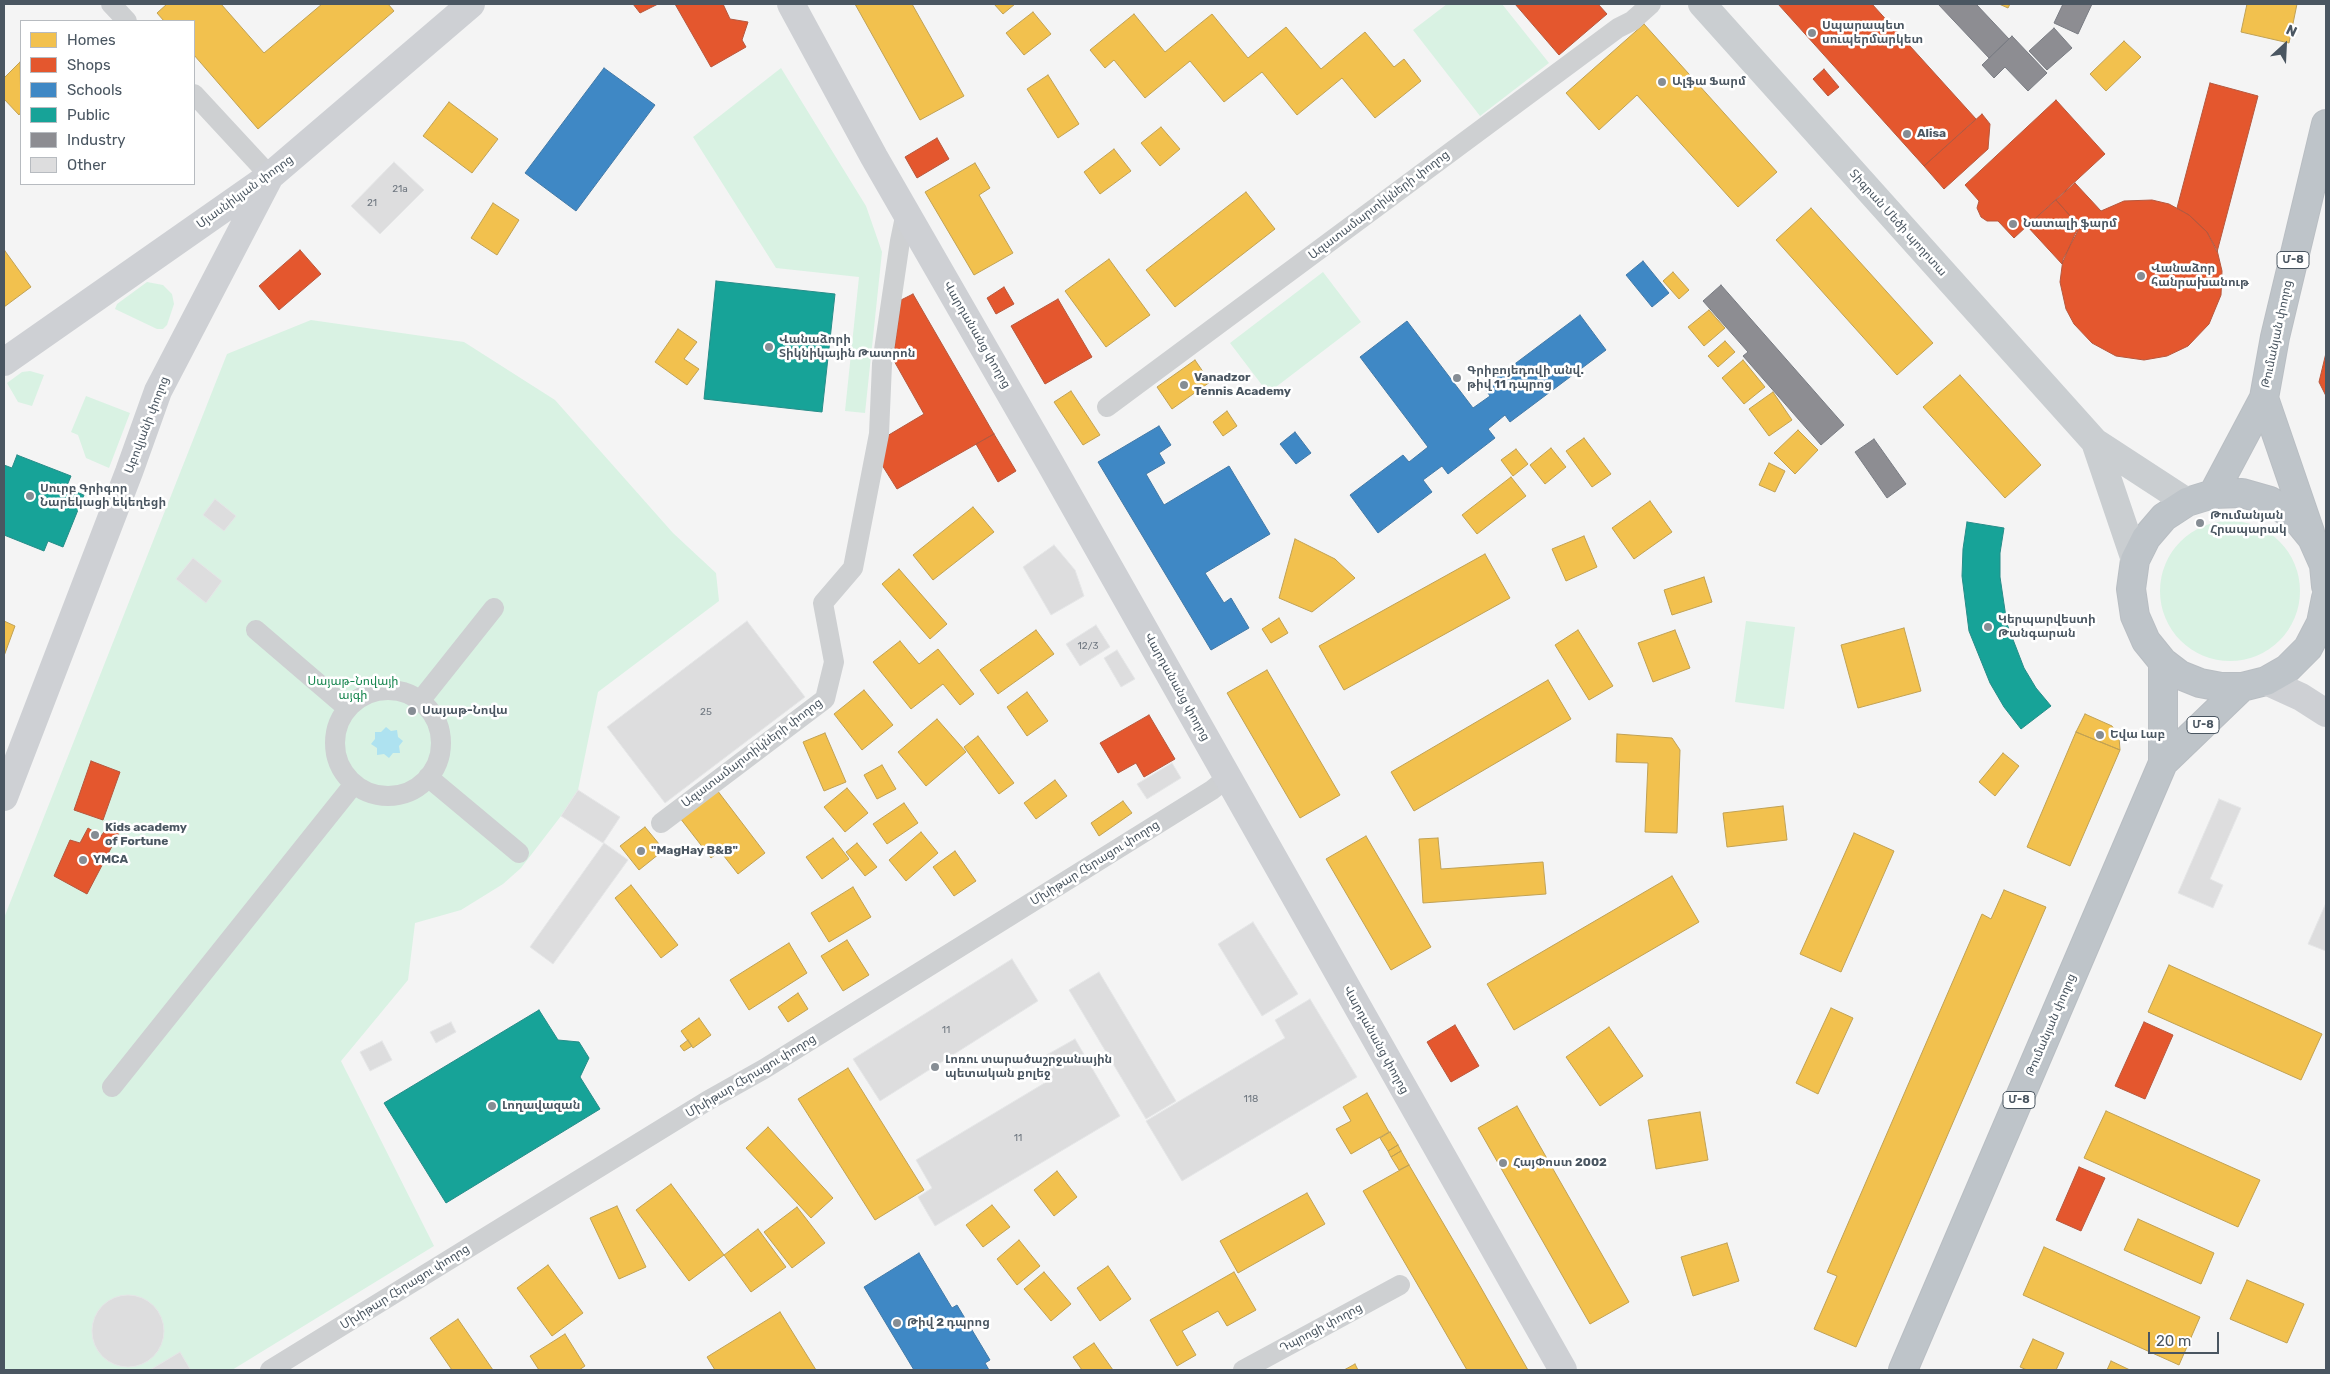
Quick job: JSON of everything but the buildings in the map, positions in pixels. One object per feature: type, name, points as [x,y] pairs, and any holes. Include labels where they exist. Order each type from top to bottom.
[{"type":"highway","name":"Թումանյան փողոց","points":[[2264,398],[2275,337],[2326,124]]},
{"type":"highway","name":"Մ-8","points":[[2213,494],[2264,398]]},
{"type":"highway","name":"Մ-8","points":[[2264,398],[2312,538]]},
{"type":"highway","points":[[2325,612],[2322,623],[2308,648],[2287,669],[2254,684],[2221,687],[2200,683],[2180,674],[2163,662],[2146,641],[2135,616],[2131,589],[2135,560],[2146,538],[2164,517],[2187,502],[2213,494],[2242,493],[2270,501],[2294,516],[2312,538],[2324,565],[2326,586]]},
{"type":"highway","name":"Մ-8","points":[[2163,662],[2163,763]]},
{"type":"highway","name":"Մ-8","points":[[2163,763],[2254,684]]},
{"type":"highway","name":"Թումանյան փողոց","points":[[1903,1370],[2163,763]]},
{"type":"main road","name":"Տիգրան Մեծի պողոտա","points":[[1702,4],[2095,442],[2187,502]]},
{"type":"main road","name":"Տիգրան Մեծի պողոտա","points":[[2095,442],[2135,560]]},
{"type":"street","points":[[111,4],[126,20]]},
{"type":"street","name":"Մյասնիկյան փողոց","points":[[4,362],[270,176],[471,4]]},
{"type":"street","name":"Վարդանանց փողոց","points":[[781,4],[797,11],[906,212],[1563,1370]]},
{"type":"street","name":"Ազատամարտիկների փողոց","points":[[1107,407],[1610,34],[1632,21],[1652,4]]},
{"type":"street","points":[[195,95],[270,176]]},
{"type":"street","name":"Աբովյանի փողոց","points":[[4,797],[126,482],[158,390],[270,176]]},
{"type":"street","name":"Ազատամարտիկների փողոց","points":[[660,823],[825,699],[834,662],[823,602],[853,568],[878,434],[882,364],[906,212]]},
{"type":"street","points":[[420,701],[494,608]]},
{"type":"street","points":[[256,630],[347,708]]},
{"type":"street","points":[[2254,684],[2301,697],[2326,713]]},
{"type":"street","points":[[382,689],[410,694],[420,701],[433,714],[439,729],[441,744],[438,760],[428,777],[408,792],[394,796],[379,796],[365,791],[354,784],[343,772],[337,759],[334,744],[336,727],[347,708],[355,700],[368,693],[382,689]]},
{"type":"street","points":[[428,777],[519,853]]},
{"type":"street","name":"Մխիթար Հերացու փողոց","points":[[270,1370],[708,1101],[773,1064],[1212,790],[1228,777]]},
{"type":"street","points":[[112,1087],[354,784]]},
{"type":"street","name":"Դպրոցի փողոց","points":[[1243,1370],[1400,1285]]},
{"type":"green space","points":[[1447,4],[1502,4],[1549,63],[1480,116],[1413,30]]},
{"type":"green space","points":[[781,68],[866,206],[882,252],[865,413],[845,411],[859,277],[776,268],[693,137]]},
{"type":"green space","points":[[1323,272],[1361,322],[1268,393],[1230,343]]},
{"type":"green space","points":[[147,282],[163,285],[172,294],[174,304],[167,325],[163,329],[157,329],[115,309],[117,304]]},
{"type":"green space","name":"Սայաթ-Նովայի այգի","points":[[311,320],[464,342],[555,400],[673,533],[716,573],[719,601],[598,692],[578,790],[561,816],[521,868],[503,884],[461,910],[415,923],[408,980],[341,1061],[434,1246],[232,1370],[4,1370],[4,918],[227,354]]},
{"type":"green space","points":[[30,371],[44,375],[32,406],[18,402],[7,383],[22,372]]},
{"type":"green space","points":[[86,396],[130,413],[109,468],[86,458],[78,435],[71,432]]},
{"type":"green space","points":[[2230,521],[2257,527],[2269,533],[2279,542],[2288,552],[2294,564],[2300,591],[2294,618],[2288,630],[2279,640],[2269,649],[2257,655],[2230,661],[2203,655],[2191,649],[2181,640],[2172,630],[2166,618],[2160,591],[2166,564],[2172,552],[2181,542],[2191,533],[2203,527]]},
{"type":"green space","points":[[1746,621],[1795,627],[1784,709],[1735,702]]},
{"type":"water","points":[[386,727],[391,731],[397,730],[398,737],[403,741],[399,746],[400,753],[393,753],[389,758],[384,754],[377,755],[377,748],[371,744],[375,739],[375,732],[381,732]]},
{"type":"place","name":"Սպարապետ սուպերմարկետ","points":[[1812,33]]},
{"type":"place","name":"Ալֆա Ֆարմ","points":[[1662,82]]},
{"type":"place","name":"Alisa","points":[[1907,134]]},
{"type":"place","name":"Նատալի ֆարմ","points":[[2013,224]]},
{"type":"place","name":"Վանաձոր հանրախանութ","points":[[2141,276]]},
{"type":"place","name":"Վանաձորի Տիկնիկային Թատրոն","points":[[769,347]]},
{"type":"place","name":"Գրիբոյեդովի անվ. թիվ 11 դպրոց","points":[[1457,378]]},
{"type":"place","name":"Vanadzor Tennis Academy","points":[[1184,385]]},
{"type":"place","name":"Սուրբ Գրիգոր Նարեկացի եկեղեցի","points":[[30,496]]},
{"type":"place","name":"Թումանյան Հրապարակ","points":[[2200,523]]},
{"type":"place","name":"Կերպարվեստի Թանգարան","points":[[1988,627]]},
{"type":"place","name":"Սայաթ-Նովա","points":[[412,711]]},
{"type":"place","name":"Եվա Լաբ","points":[[2100,735]]},
{"type":"place","name":"Kids academy of Fortune","points":[[95,835]]},
{"type":"place","name":"\"MagHay B&B\"","points":[[641,851]]},
{"type":"place","name":"YMCA","points":[[83,860]]},
{"type":"place","name":"Լոռու տարածաշրջանային պետական քոլեջ","points":[[935,1067]]},
{"type":"place","name":"Լողավազան","points":[[492,1106]]},
{"type":"place","name":"ՀայՓոստ 2002","points":[[1503,1163]]},
{"type":"place","name":"Թիվ 2 դպրոց","points":[[897,1323]]}]
